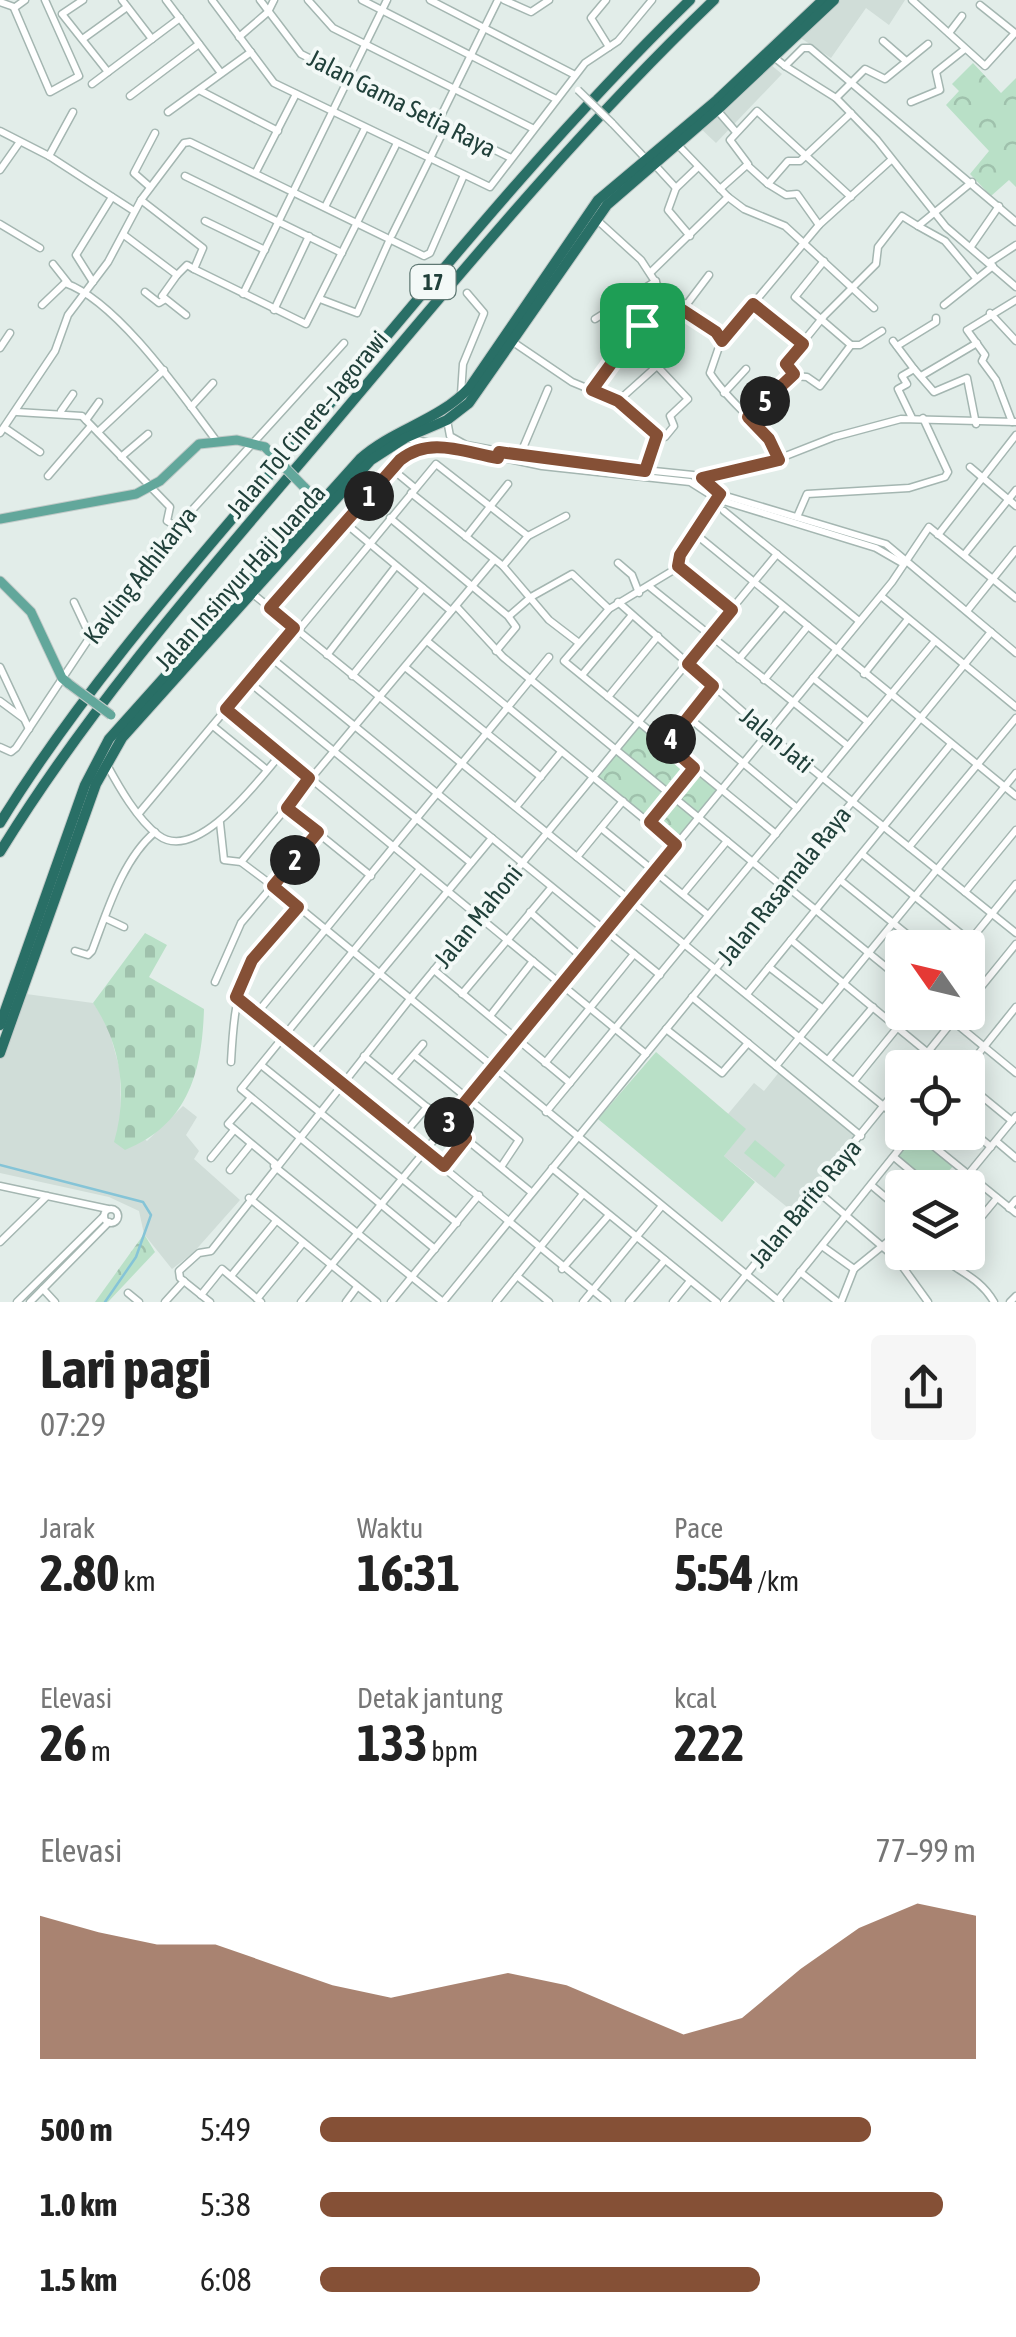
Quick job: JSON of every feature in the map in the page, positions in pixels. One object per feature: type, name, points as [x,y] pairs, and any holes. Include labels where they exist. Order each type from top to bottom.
[{"type":"highway","name":"Jalan Tol Cinere–Jagorawi","points":[[0,823],[73,717],[168,594],[549,145],[690,0]]},
{"type":"highway","name":"Jalan Tol Cinere–Jagorawi","points":[[0,852],[71,744],[180,605],[560,156],[714,0]]},
{"type":"highway","name":"Jalan Insinyur Haji Juanda","points":[[0,1053],[106,764],[132,727],[320,503],[374,447],[442,412],[462,396],[588,213],[822,0]]},
{"type":"highway","name":"Jalan Insinyur Haji Juanda","points":[[0,1025],[85,785],[116,719],[253,594],[358,474],[405,438],[447,420],[479,392],[595,218],[649,161],[718,110],[834,0]]},
{"type":"main road","points":[[0,520],[106,501],[149,488],[188,450],[214,439],[252,441],[264,448],[320,503]]},
{"type":"main road","points":[[0,581],[31,612],[65,681],[116,719]]},
{"type":"street","points":[[0,2],[14,6],[25,0]]},
{"type":"street","points":[[14,6],[50,92],[79,76],[45,0]]},
{"type":"street","points":[[82,0],[62,14],[108,72]]},
{"type":"street","points":[[166,0],[221,73]]},
{"type":"street","points":[[212,0],[270,80],[492,186],[509,156],[588,58],[609,48],[652,0]]},
{"type":"street","name":"Jalan Gama Setia Raya","points":[[260,0],[301,54],[509,156]]},
{"type":"street","points":[[239,37],[268,12],[274,0]]},
{"type":"street","points":[[308,0],[325,23],[456,86],[532,128]]},
{"type":"street","points":[[362,0],[556,99]]},
{"type":"street","points":[[244,294],[388,0]]},
{"type":"street","points":[[430,0],[572,79],[578,90],[676,188]]},
{"type":"street","points":[[320,299],[356,314],[430,159],[456,86],[501,0],[530,12],[549,0]]},
{"type":"street","points":[[606,0],[590,18],[609,48]]},
{"type":"street","points":[[912,0],[984,66],[1015,33],[980,4]]},
{"type":"street","points":[[84,38],[125,3],[152,39]]},
{"type":"street","points":[[949,33],[962,16]]},
{"type":"street","points":[[92,84],[180,18]]},
{"type":"street","points":[[882,41],[906,61]]},
{"type":"street","points":[[130,96],[199,44]]},
{"type":"street","points":[[836,98],[867,68],[885,79],[928,44]]},
{"type":"street","points":[[785,66],[808,47],[1016,222]]},
{"type":"street","points":[[911,102],[940,90],[936,72],[966,49]]},
{"type":"street","points":[[168,112],[251,52]]},
{"type":"street","points":[[775,58],[836,98],[946,227],[972,244],[1016,287]]},
{"type":"street","points":[[198,90],[278,130]]},
{"type":"street","points":[[256,172],[296,94]]},
{"type":"street","points":[[718,110],[736,132]]},
{"type":"street","points":[[49,156],[73,112]]},
{"type":"street","points":[[818,224],[798,195],[786,195],[768,184],[747,165],[730,141],[758,112],[850,197]]},
{"type":"street","points":[[768,184],[788,161],[800,162],[851,113]]},
{"type":"street","points":[[325,207],[365,128]]},
{"type":"street","points":[[0,132],[49,156],[134,211]]},
{"type":"street","points":[[150,187],[134,173],[155,133]]},
{"type":"street","points":[[40,452],[2,431],[54,351],[68,315],[124,235],[141,200],[188,142],[391,237],[420,255],[430,253],[464,175]]},
{"type":"street","points":[[0,170],[19,143]]},
{"type":"street","points":[[186,315],[162,295],[186,264],[306,324],[397,143]]},
{"type":"street","points":[[677,144],[728,197],[742,208],[785,226],[874,308]]},
{"type":"street","points":[[779,460],[769,439],[724,393],[709,368],[722,341],[818,224],[891,160]]},
{"type":"street","points":[[720,189],[747,165]]},
{"type":"street","points":[[690,236],[668,210],[676,188],[698,167]]},
{"type":"street","points":[[185,176],[342,253]]},
{"type":"street","points":[[918,226],[972,182]]},
{"type":"street","points":[[93,282],[76,253],[112,197]]},
{"type":"street","points":[[651,272],[728,197]]},
{"type":"street","points":[[141,200],[204,250],[194,269]]},
{"type":"street","points":[[972,244],[999,206]]},
{"type":"street","points":[[793,376],[786,364],[822,318],[876,264],[877,249],[902,216],[952,248],[976,278]]},
{"type":"street","points":[[595,218],[621,237],[651,272],[667,300],[684,308],[722,341]]},
{"type":"street","points":[[206,220],[265,250]]},
{"type":"street","points":[[0,224],[40,248]]},
{"type":"street","points":[[124,235],[177,274]]},
{"type":"street","points":[[274,310],[310,236]]},
{"type":"street","points":[[944,306],[1016,245]]},
{"type":"street","points":[[824,261],[795,297],[850,345],[860,345],[882,331]]},
{"type":"street","points":[[53,264],[68,283],[164,370],[214,439]]},
{"type":"street","points":[[684,308],[709,275]]},
{"type":"street","points":[[596,318],[656,281]]},
{"type":"street","points":[[42,305],[68,283]]},
{"type":"street","points":[[146,292],[159,303],[164,300]]},
{"type":"street","points":[[462,396],[460,378],[484,313],[467,293]]},
{"type":"street","points":[[592,390],[648,313],[667,300]]},
{"type":"street","points":[[454,440],[498,455],[700,481],[779,460],[834,438],[912,418],[976,424],[1014,422],[968,328],[1016,300]]},
{"type":"street","points":[[753,304],[803,344]]},
{"type":"street","points":[[990,313],[1016,341]]},
{"type":"street","points":[[936,318],[936,322],[895,343],[934,392],[966,378],[976,424]]},
{"type":"street","points":[[0,348],[10,332]]},
{"type":"street","points":[[513,342],[592,390],[618,401],[658,437],[665,437],[674,426],[670,416],[689,400],[660,367],[648,371],[618,401]]},
{"type":"street","name":"Kavling Adhikarya","points":[[28,728],[65,681],[90,637],[161,558],[183,520],[344,343]]},
{"type":"street","points":[[920,376],[976,343]]},
{"type":"street","points":[[748,417],[793,376],[807,376],[820,386],[850,345]]},
{"type":"street","points":[[912,418],[898,389],[906,384],[902,376],[914,368]]},
{"type":"street","points":[[724,393],[746,369]]},
{"type":"street","points":[[48,476],[92,426],[164,370]]},
{"type":"street","points":[[191,407],[214,383]]},
{"type":"street","points":[[520,455],[548,389]]},
{"type":"street","points":[[61,412],[73,394]]},
{"type":"street","points":[[92,426],[100,402]]},
{"type":"street","points":[[0,417],[76,412],[170,507],[167,521],[177,527]]},
{"type":"street","points":[[796,517],[807,494],[909,488],[945,478],[948,472],[922,418]]},
{"type":"street","points":[[447,420],[454,440],[452,449]]},
{"type":"street","points":[[121,457],[148,434]]},
{"type":"street","points":[[938,535],[1016,434]]},
{"type":"street","points":[[645,471],[658,437]]},
{"type":"street","points":[[405,438],[452,449],[680,477]]},
{"type":"street","points":[[270,608],[396,472],[406,456],[430,445]]},
{"type":"street","points":[[140,812],[436,464],[528,536]]},
{"type":"street","points":[[970,467],[1016,506]]},
{"type":"street","points":[[396,472],[503,566],[549,620],[579,643]]},
{"type":"street","points":[[700,481],[718,497],[876,548],[906,562]]},
{"type":"street","points":[[466,537],[508,484]]},
{"type":"street","points":[[964,556],[1016,490]]},
{"type":"street","points":[[718,497],[886,544],[1016,652]]},
{"type":"street","points":[[718,497],[682,547],[678,566],[650,587],[609,609],[564,661],[776,834]]},
{"type":"street","points":[[724,511],[860,622]]},
{"type":"street","points":[[503,566],[528,536],[566,516]]},
{"type":"street","points":[[390,518],[508,616],[516,627],[496,650]]},
{"type":"street","points":[[347,526],[454,608],[531,680],[885,966]]},
{"type":"street","points":[[301,1302],[860,622],[929,527],[1016,598]]},
{"type":"street","points":[[693,532],[1016,796]]},
{"type":"street","points":[[967,611],[1016,550]]},
{"type":"street","points":[[546,833],[777,554]]},
{"type":"street","points":[[235,862],[287,808],[494,560]]},
{"type":"street","points":[[618,563],[632,575],[640,592]]},
{"type":"street","points":[[327,655],[396,566]]},
{"type":"street","points":[[678,566],[732,610]]},
{"type":"street","points":[[508,616],[531,597],[572,574],[609,609]]},
{"type":"street","points":[[650,587],[848,746]]},
{"type":"street","points":[[352,676],[423,588]]},
{"type":"street","points":[[253,594],[884,1106]]},
{"type":"street","points":[[881,596],[1016,707]]},
{"type":"street","points":[[74,602],[90,637]]},
{"type":"street","name":"Jalan Jati","points":[[618,602],[767,733],[1016,933]]},
{"type":"street","points":[[739,660],[784,607]]},
{"type":"street","points":[[582,675],[632,615]]},
{"type":"street","points":[[864,674],[908,619]]},
{"type":"street","points":[[764,680],[808,626]]},
{"type":"street","name":"Jalan Rasamala Raya","points":[[452,1299],[509,1219],[991,632]]},
{"type":"street","points":[[608,696],[658,636]]},
{"type":"street","points":[[427,640],[676,845]]},
{"type":"street","points":[[546,1112],[935,641]]},
{"type":"street","points":[[270,656],[660,975]]},
{"type":"street","points":[[257,1013],[549,658]]},
{"type":"street","points":[[405,667],[541,777]]},
{"type":"street","points":[[0,748],[14,750],[28,728],[1,670]]},
{"type":"street","points":[[813,678],[868,722]]},
{"type":"street","points":[[249,682],[471,864]]},
{"type":"street","points":[[667,744],[713,686]]},
{"type":"street","points":[[0,701],[24,718]]},
{"type":"street","points":[[226,709],[646,1054]]},
{"type":"street","points":[[688,717],[797,808]]},
{"type":"street","points":[[910,846],[1016,718]]},
{"type":"street","points":[[213,726],[267,770]]},
{"type":"street","points":[[746,994],[951,744]]},
{"type":"street","points":[[516,807],[561,752]]},
{"type":"street","points":[[106,764],[155,832],[176,838],[225,819],[281,754]]},
{"type":"street","points":[[650,822],[694,768]]},
{"type":"street","points":[[776,1066],[1016,774]]},
{"type":"street","points":[[577,857],[623,801]]},
{"type":"street","points":[[287,808],[371,876]]},
{"type":"street","points":[[225,819],[235,862],[273,886],[779,1301],[898,1150]]},
{"type":"street","points":[[602,828],[708,915]]},
{"type":"street","points":[[966,892],[1016,830]]},
{"type":"street","points":[[75,951],[88,955],[92,952],[141,846],[155,832]]},
{"type":"street","points":[[215,982],[241,923],[318,832]]},
{"type":"street","name":"Jalan Mahoni","points":[[184,1281],[179,1271],[199,1253],[211,1251],[275,1165],[546,833]]},
{"type":"street","points":[[310,1058],[492,838]]},
{"type":"street","points":[[683,894],[727,841]]},
{"type":"street","points":[[862,854],[951,930]]},
{"type":"street","points":[[420,869],[241,1090],[435,1249]]},
{"type":"street","points":[[840,880],[903,930]]},
{"type":"street","points":[[978,930],[1016,884]]},
{"type":"street","points":[[462,994],[551,888]]},
{"type":"street","points":[[231,1062],[236,997],[252,960],[298,907]]},
{"type":"street","points":[[530,912],[584,959]]},
{"type":"street","points":[[105,918],[124,927]]},
{"type":"street","points":[[791,940],[885,1017]]},
{"type":"street","points":[[985,982],[1016,944]]},
{"type":"street","points":[[546,1062],[634,954]]},
{"type":"street","points":[[490,1016],[533,962]]},
{"type":"street","points":[[769,966],[822,1008]]},
{"type":"street","points":[[434,970],[570,1082]]},
{"type":"street","points":[[236,997],[509,1219],[562,1270],[607,1302]]},
{"type":"street","points":[[692,997],[861,1136]]},
{"type":"street","points":[[828,1060],[873,1007]]},
{"type":"street","points":[[982,1050],[1016,1007]]},
{"type":"street","points":[[1007,1018],[1016,1026]]},
{"type":"street","points":[[666,1030],[718,1072],[725,1072],[748,1044]]},
{"type":"street","points":[[854,1081],[896,1030]]},
{"type":"street","points":[[900,1030],[925,1050]]},
{"type":"street","points":[[929,1050],[945,1030]]},
{"type":"street","points":[[963,1030],[1016,1073]]},
{"type":"street","points":[[393,1080],[424,1044]]},
{"type":"street","points":[[414,1055],[519,1140],[500,1167]]},
{"type":"street","points":[[364,1056],[531,1192]]},
{"type":"street","points":[[261,1066],[457,1223]]},
{"type":"street","points":[[250,1098],[228,1124],[234,1130],[439,1301],[452,1299]]},
{"type":"street","points":[[971,1170],[1014,1119],[985,1098]]},
{"type":"street","name":"Jalan Barito Raya","points":[[723,1302],[884,1106]]},
{"type":"street","points":[[404,1134],[427,1107]]},
{"type":"street","points":[[212,1158],[234,1130]]},
{"type":"street","points":[[444,1166],[466,1138]]},
{"type":"street","points":[[985,1139],[1016,1158]]},
{"type":"street","points":[[230,1170],[251,1144]]},
{"type":"street","points":[[938,1150],[963,1170]]},
{"type":"street","points":[[893,1156],[910,1170]]},
{"type":"street","points":[[552,1168],[690,1281],[723,1302]]},
{"type":"street","points":[[871,1185],[885,1197]]},
{"type":"street","points":[[0,1186],[48,1195],[107,1216]]},
{"type":"street","points":[[985,1188],[1013,1210],[1016,1200]]},
{"type":"street","points":[[816,1190],[882,1246],[928,1302]]},
{"type":"street","points":[[496,1302],[583,1194]]},
{"type":"street","points":[[0,1242],[48,1195]]},
{"type":"street","points":[[392,1302],[479,1195]]},
{"type":"street","points":[[249,1198],[377,1302]]},
{"type":"street","points":[[985,1212],[997,1198]]},
{"type":"street","points":[[583,1302],[661,1206]]},
{"type":"street","points":[[562,1270],[609,1214]]},
{"type":"street","points":[[30,1302],[41,1296],[107,1216]]},
{"type":"street","points":[[17,1302],[107,1216]]},
{"type":"street","points":[[231,1276],[276,1221]]},
{"type":"street","points":[[201,1295],[222,1269],[259,1300],[303,1242]]},
{"type":"street","points":[[800,1272],[839,1302],[854,1269],[885,1244]]},
{"type":"street","points":[[822,1246],[854,1269]]},
{"type":"street","points":[[630,1302],[665,1260]]},
{"type":"street","points":[[957,1270],[978,1279],[994,1302]]},
{"type":"street","points":[[517,1276],[549,1302]]},
{"type":"street","points":[[165,1302],[184,1281],[210,1302]]},
{"type":"street","points":[[673,1302],[690,1281]]},
{"type":"street","points":[[346,1302],[357,1288]]},
{"type":"street","points":[[128,1293],[138,1302]]},
{"type":"street","points":[[41,1296],[55,1302]]},
{"type":"street","points":[[1010,1302],[1016,1296]]},
{"type":"shaded area","points":[[834,0],[905,0],[889,25],[866,8],[831,58],[796,35]]},
{"type":"shaded area","points":[[765,60],[782,74],[716,143],[698,126]]},
{"type":"shaded area","points":[[26,994],[93,1003],[107,1023],[120,1070],[121,1118],[147,1141],[183,1106],[197,1117],[186,1135],[199,1151],[194,1159],[240,1200],[193,1253],[172,1269],[144,1234],[139,1211],[109,1197],[0,1173],[0,1055]]},
{"type":"shaded area","points":[[780,1071],[856,1133],[792,1211],[724,1156],[745,1129],[728,1114],[754,1083],[764,1091]]},
{"type":"green space","points":[[973,63],[1001,93],[1016,78],[1016,187],[1009,180],[991,196],[970,174],[989,151],[946,105],[959,91],[952,84]]},
{"type":"green space","points":[[638,721],[722,789],[676,845],[592,777]]},
{"type":"green space","points":[[145,933],[167,945],[149,977],[204,1009],[203,1032],[195,1074],[178,1110],[147,1139],[125,1150],[114,1142],[121,1106],[116,1053],[93,1003]]},
{"type":"green space","points":[[656,1052],[746,1129],[724,1156],[755,1182],[722,1222],[598,1119]]},
{"type":"green space","points":[[755,1140],[785,1165],[775,1178],[744,1153]]},
{"type":"green space","points":[[903,1150],[937,1150],[955,1164],[950,1170],[916,1170],[898,1157]]},
{"type":"green space","points":[[144,1234],[155,1252],[108,1302],[95,1302]]},
{"type":"waterway","points":[[0,1165],[143,1202],[151,1215],[136,1257],[105,1302]]},
{"type":"route","points":[[667,300],[684,308],[724,341],[753,304],[794,335],[803,344],[786,364],[794,374],[748,417],[769,439],[779,460],[702,478],[720,494],[682,547],[678,566],[732,610],[688,664],[713,686],[667,744],[694,768],[650,822],[676,845],[447,1124],[466,1138],[444,1166],[236,997],[252,960],[298,907],[273,886],[318,832],[287,808],[309,778],[226,709],[294,628],[270,608],[400,460],[416,449],[430,445],[498,458],[499,452],[645,471],[657,435],[618,401],[592,390],[642,325],[650,311],[667,300]]}]
